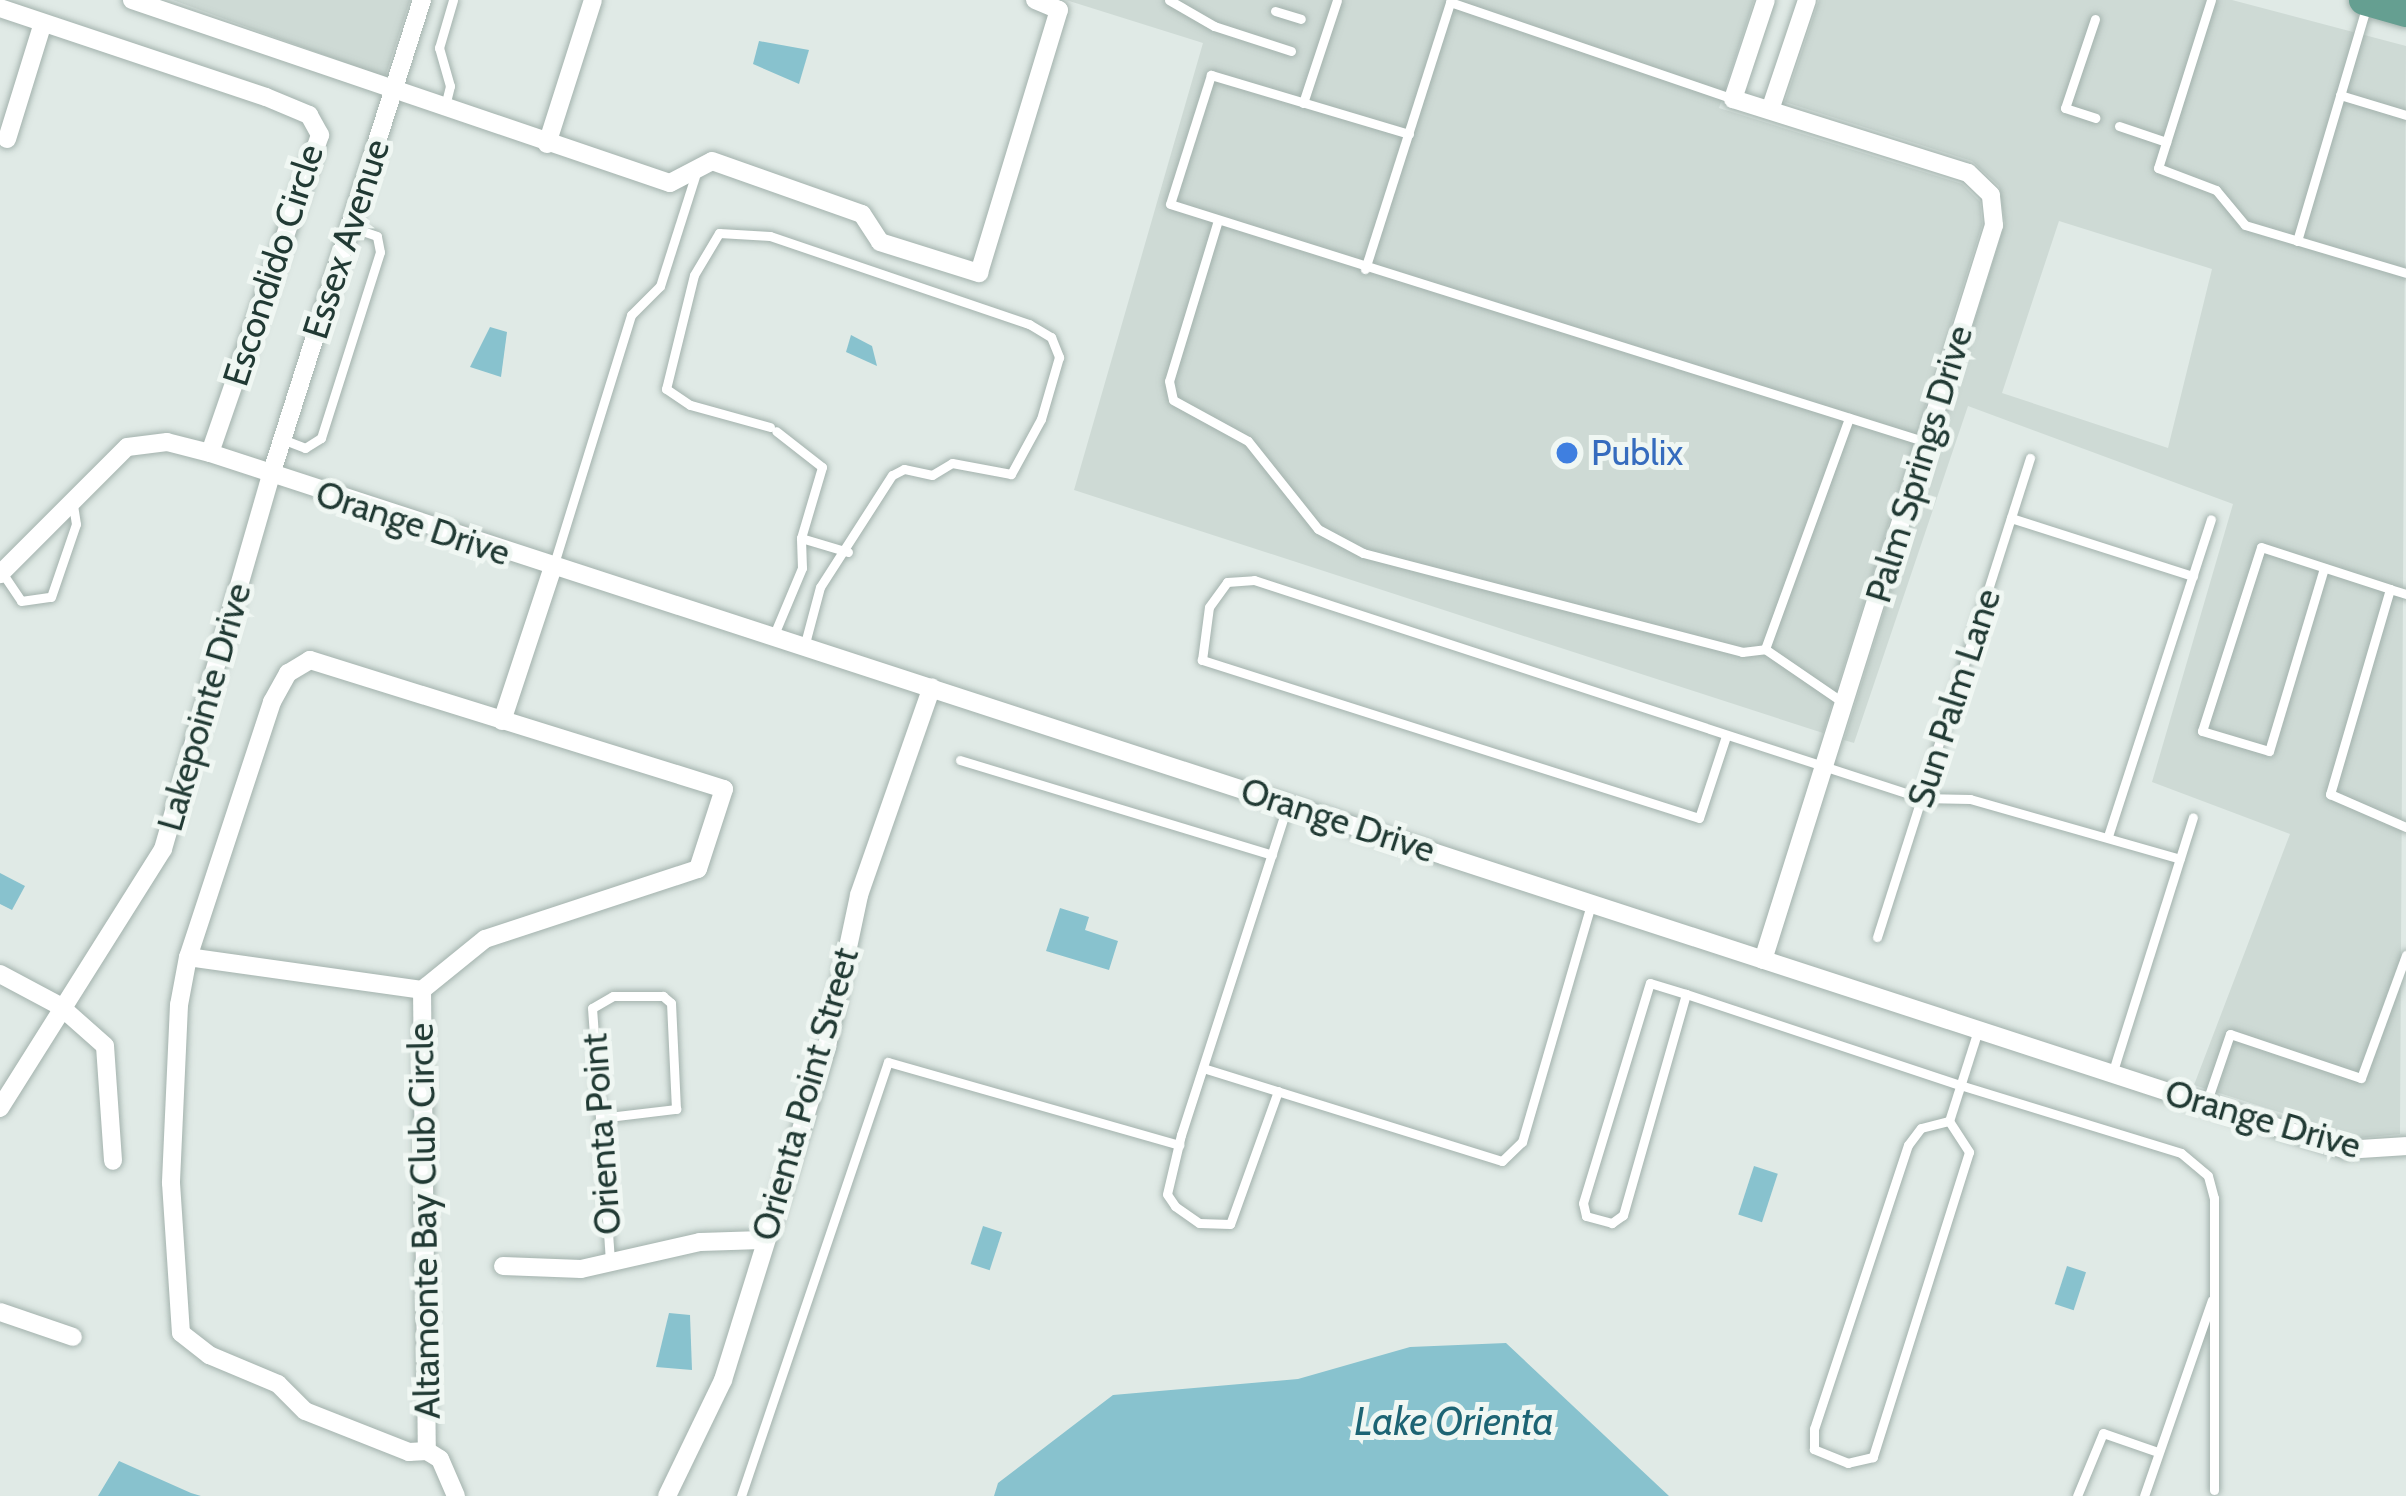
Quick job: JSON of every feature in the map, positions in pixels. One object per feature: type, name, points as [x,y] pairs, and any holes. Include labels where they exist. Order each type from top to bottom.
[{"type":"main road","points":[[2366,1],[2406,12]]},
{"type":"street","points":[[132,0],[444,111],[670,183],[712,161],[862,214],[880,242],[979,273],[1059,10],[1035,0]]},
{"type":"street","name":"Essex Avenue","points":[[270,478],[422,0]]},
{"type":"street","points":[[547,144],[593,0]]},
{"type":"street","points":[[1733,99],[1766,0]]},
{"type":"street","points":[[1770,110],[1807,0]]},
{"type":"street","name":"Escondido Circle","points":[[0,9],[266,97],[309,115],[320,135],[210,453]]},
{"type":"street","points":[[7,140],[44,22]]},
{"type":"street","name":"Palm Springs Drive","points":[[1733,99],[1968,173],[1991,195],[1994,225],[1763,960]]},
{"type":"street","points":[[1,574],[128,447],[167,442],[210,453],[270,478]]},
{"type":"street","name":"Orange Drive","points":[[270,478],[932,687],[2346,1150],[2406,1145]]},
{"type":"street","name":"Lakepointe Drive","points":[[0,1108],[60,1006],[164,848],[270,478]]},
{"type":"street","points":[[502,721],[553,567]]},
{"type":"street","name":"Altamonte Bay Club Circle","points":[[188,957],[422,990],[485,939],[698,868],[724,789],[310,660],[287,673],[188,957],[170,1184],[181,1333],[209,1355],[278,1384],[305,1411],[409,1451],[427,1451],[440,1459],[456,1496]]},
{"type":"street","name":"Orienta Point Street","points":[[667,1496],[723,1380],[762,1240],[826,1046],[860,895],[932,687]]},
{"type":"street","points":[[0,974],[60,1006],[105,1046],[113,1161]]},
{"type":"street","name":"Altamonte Bay Club Circle","points":[[422,990],[427,1451]]},
{"type":"street","name":"Orienta Point","points":[[502,1266],[581,1269],[610,1260],[762,1240]]},
{"type":"street","points":[[0,1312],[73,1336]]},
{"type":"lane","points":[[0,9],[4,0]]},
{"type":"lane","points":[[444,111],[451,86],[439,48],[453,0]]},
{"type":"lane","points":[[1169,0],[1214,26],[1291,51]]},
{"type":"lane","points":[[1303,103],[1337,0]]},
{"type":"lane","points":[[2211,0],[2158,168],[2216,190],[2245,225],[2406,273]]},
{"type":"lane","points":[[1365,269],[1450,1],[1733,99]]},
{"type":"lane","points":[[2296,241],[2366,1]]},
{"type":"lane","points":[[1275,11],[1301,20]]},
{"type":"lane","points":[[2095,19],[2065,108],[2095,118]]},
{"type":"lane","points":[[1409,134],[1211,75],[1170,204],[1926,442]]},
{"type":"lane","points":[[2340,95],[2406,115]]},
{"type":"lane","points":[[2119,126],[2166,142]]},
{"type":"lane","points":[[553,567],[631,315],[661,286],[697,169]]},
{"type":"lane","points":[[1218,220],[1169,381],[1173,400],[1249,441],[1318,529],[1364,553],[1742,652],[1765,650],[1844,703]]},
{"type":"lane","points":[[282,440],[304,448],[321,439],[380,252],[377,236],[351,227]]},
{"type":"lane","points":[[773,637],[802,568],[801,538],[821,492],[822,467],[773,429],[690,404],[667,389],[694,275],[718,233],[770,236],[1051,337],[1059,357],[1022,463],[1010,474],[952,463],[932,475],[904,469],[892,476],[848,552],[820,587],[805,646]]},
{"type":"lane","points":[[1765,650],[1849,418]]},
{"type":"lane","name":"Sun Palm Lane","points":[[1877,938],[2030,458]]},
{"type":"lane","points":[[1,574],[21,601],[51,597],[76,524],[72,503]]},
{"type":"lane","points":[[2011,518],[2192,576]]},
{"type":"lane","points":[[2108,836],[2211,519]]},
{"type":"lane","points":[[801,538],[848,552]]},
{"type":"lane","points":[[2324,568],[2269,751],[2202,731],[2260,547],[2406,594]]},
{"type":"lane","points":[[1726,736],[1699,818],[1202,660],[1209,607],[1227,583],[1254,580],[1921,798],[1970,799],[2180,859]]},
{"type":"lane","points":[[2390,589],[2330,794],[2406,826]]},
{"type":"lane","points":[[960,760],[1272,855]]},
{"type":"lane","points":[[1278,1090],[1230,1224],[1199,1223],[1166,1194],[1288,804]]},
{"type":"lane","points":[[2112,1074],[2193,817]]},
{"type":"lane","points":[[1203,1068],[1502,1161],[1514,1154],[1591,904]]},
{"type":"lane","points":[[2206,1104],[2230,1034],[2361,1078],[2406,955]]},
{"type":"lane","points":[[1686,994],[1623,1215],[1612,1222],[1586,1216],[1582,1203],[1647,986],[1686,994],[2193,1162],[2214,1198],[2214,1490]]},
{"type":"lane","name":"Orienta Point","points":[[600,1118],[676,1109],[671,1004],[663,996],[614,995],[592,1008],[610,1260]]},
{"type":"lane","points":[[1949,1121],[1921,1128],[1908,1145],[1814,1429],[1814,1449],[1848,1463],[1873,1457],[1969,1152],[1949,1121],[1978,1030]]},
{"type":"lane","points":[[741,1496],[888,1062],[1179,1144]]},
{"type":"lane","points":[[2144,1496],[2216,1289]]},
{"type":"lane","points":[[2077,1496],[2103,1432],[2158,1452]]},
{"type":"shaded area","points":[[173,0],[410,0],[385,77]]},
{"type":"shaded area","points":[[1066,0],[1754,0],[1719,108],[1962,184],[1980,202],[1982,225],[1823,733],[1074,490],[1203,43]]},
{"type":"shaded area","points":[[1819,0],[2232,0],[2406,46],[2400,1134],[2360,1138],[2194,1085],[2290,834],[2152,782],[2233,504],[1968,406],[1854,743],[1844,740],[2005,223],[1999,186],[1972,161],[1785,102]],"holes":[[[2059,221],[2212,269],[2168,448],[2002,393]]]},
{"type":"water","points":[[759,41],[809,50],[799,84],[753,64]]},
{"type":"water","points":[[490,327],[507,332],[501,377],[470,367]]},
{"type":"water","points":[[851,335],[872,346],[877,366],[846,352]]},
{"type":"water","points":[[0,873],[25,886],[12,910],[0,904]]},
{"type":"water","points":[[1060,908],[1089,917],[1085,930],[1118,941],[1109,970],[1046,951]]},
{"type":"water","points":[[1754,1166],[1778,1174],[1762,1222],[1738,1215]]},
{"type":"water","points":[[983,1226],[1002,1232],[990,1270],[971,1264]]},
{"type":"water","points":[[2067,1266],[2086,1272],[2074,1310],[2055,1304]]},
{"type":"water","points":[[669,1313],[690,1315],[692,1370],[656,1367]]},
{"type":"water","name":"Lake Orienta","points":[[1506,1343],[1669,1496],[994,1496],[998,1483],[1113,1395],[1298,1379],[1410,1347]]},
{"type":"water","points":[[119,1461],[191,1493],[201,1496],[98,1496]]},
{"type":"place","name":"Publix","points":[[1567,453]]}]
